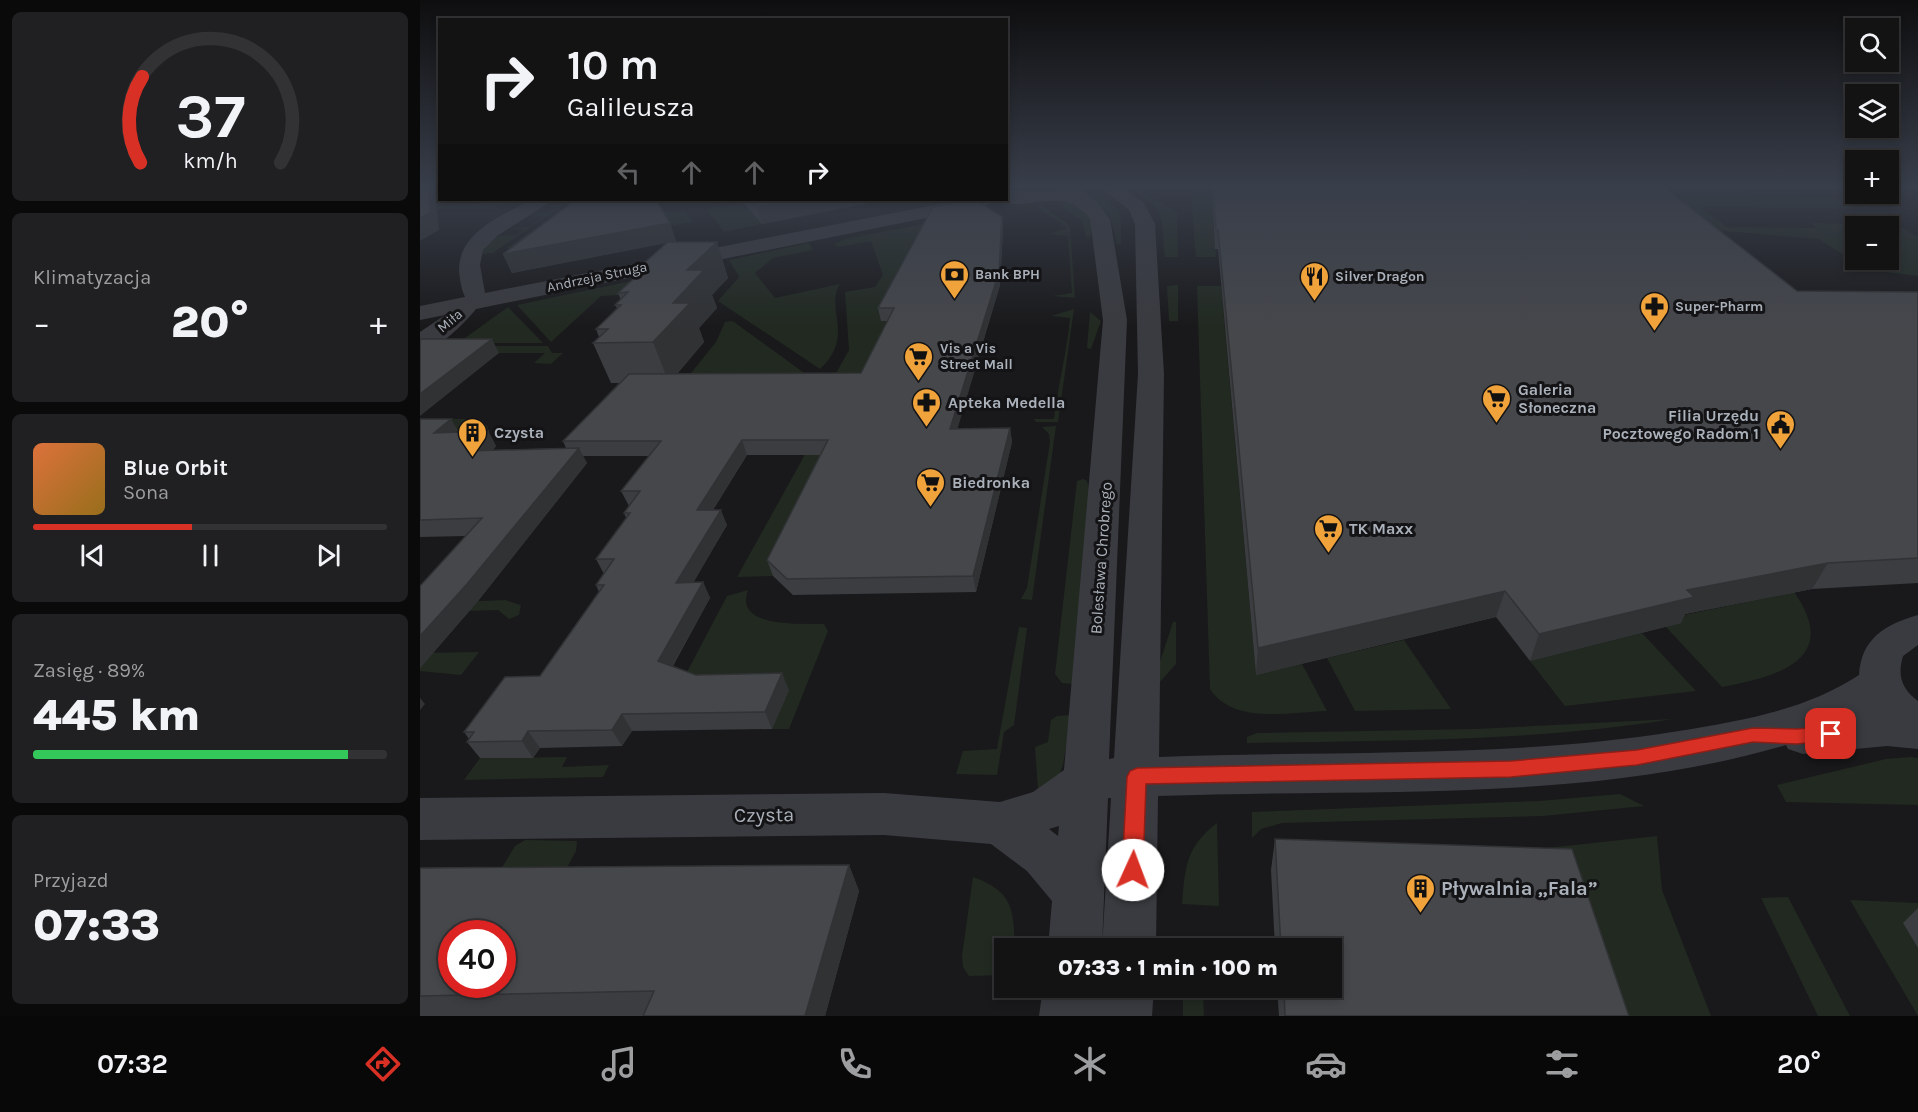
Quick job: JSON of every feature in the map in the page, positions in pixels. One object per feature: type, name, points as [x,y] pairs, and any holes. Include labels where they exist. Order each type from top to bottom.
[{"type":"street","points":[[471,298],[469,257],[474,247],[491,232]]},
{"type":"street","name":"Andrzeja Struga","points":[[420,313],[471,298],[784,232]]},
{"type":"street","name":"Andrzeja Struga","points":[[420,304],[471,298],[815,232]]},
{"type":"street","name":"Bolesława Chrobrego","points":[[1076,938],[1115,320],[1104,232]]},
{"type":"street","points":[[1129,938],[1151,374],[1145,232]]},
{"type":"street","name":"Miła","points":[[420,344],[455,319],[471,298]]},
{"type":"street","points":[[1918,629],[1908,632],[1885,648],[1880,662],[1878,683],[1894,706],[1918,724]]},
{"type":"street","points":[[1086,779],[1522,768],[1637,757],[1753,735],[1832,713],[1878,683]]},
{"type":"street","points":[[1753,735],[1797,737],[1887,728],[1918,731]]},
{"type":"street","name":"Czysta","points":[[420,819],[884,814],[1000,823],[1047,809],[1086,779]]},
{"type":"street","name":"Czysta","points":[[1000,823],[1043,852],[1070,880],[1079,898]]},
{"type":"street","points":[[1068,1016],[1070,998]]},
{"type":"street","points":[[1123,1016],[1125,998]]},
{"type":"shaded area","points":[[523,232],[493,253],[482,254],[483,248],[496,236]]},
{"type":"shaded area","points":[[530,232],[561,232],[505,249]]},
{"type":"shaded area","points":[[879,232],[963,232],[881,321],[897,321],[773,576],[737,577],[802,460],[840,384],[835,375],[849,350],[845,292],[875,287],[883,275],[871,241],[838,247],[834,244],[845,239]]},
{"type":"shaded area","points":[[1070,232],[1075,298],[1053,296],[1072,293],[1068,236],[1050,234]]},
{"type":"shaded area","points":[[1085,232],[1091,232],[1090,237],[1086,237]]},
{"type":"shaded area","points":[[1114,232],[1121,232],[1121,244],[1117,244]]},
{"type":"shaded area","points":[[1163,232],[1177,232],[1178,257],[1165,257]]},
{"type":"shaded area","points":[[1194,232],[1215,232],[1216,257],[1196,257]]},
{"type":"shaded area","points":[[1741,232],[1845,232],[1845,255],[1818,239]]},
{"type":"shaded area","points":[[1899,232],[1910,232],[1918,237],[1918,276],[1869,270],[1899,270]]},
{"type":"shaded area","points":[[809,243],[813,250],[773,258],[755,273],[775,298],[840,284],[835,302],[838,323],[836,345],[831,357],[820,369],[718,301],[739,277],[729,260]]},
{"type":"shaded area","points":[[641,279],[622,295],[601,296],[551,342],[517,305]]},
{"type":"shaded area","points":[[1178,285],[1178,321],[1169,321],[1167,286]]},
{"type":"shaded area","points":[[1197,286],[1221,286],[1256,674],[1302,664],[1327,711],[1280,714],[1248,712],[1233,708],[1220,700],[1210,689]]},
{"type":"shaded area","points":[[508,307],[543,343],[458,343]]},
{"type":"shaded area","points":[[1074,309],[1058,422],[1036,422],[1034,419],[1054,419],[1069,331],[1070,318],[1051,316]]},
{"type":"shaded area","points":[[1090,312],[1101,321],[1091,349],[1087,348]]},
{"type":"shaded area","points":[[731,321],[818,383],[683,383],[716,342],[725,322]]},
{"type":"shaded area","points":[[455,346],[548,346],[552,353],[563,353],[551,364],[534,363],[545,353],[446,353]]},
{"type":"shaded area","points":[[420,419],[474,419],[481,420],[488,427],[487,431],[420,435]]},
{"type":"shaded area","points":[[1056,426],[1032,600],[1021,599],[1027,588],[1050,442],[1049,434],[1042,427]]},
{"type":"shaded area","points":[[1083,479],[1087,481],[1090,492],[1072,684],[1062,683],[1055,674],[1077,481]]},
{"type":"shaded area","points":[[748,590],[746,603],[751,612],[760,618],[787,623],[824,624],[828,631],[789,729],[772,729],[788,690],[677,691],[727,596]]},
{"type":"shaded area","points":[[1794,592],[1807,615],[1811,634],[1807,649],[1796,661],[1763,678],[1722,687],[1666,627],[1675,617]]},
{"type":"shaded area","points":[[505,600],[521,605],[519,615],[509,619],[498,610],[468,611],[434,603]]},
{"type":"shaded area","points":[[1173,622],[1176,622],[1176,664],[1159,683],[1159,665]]},
{"type":"shaded area","points":[[1019,627],[1027,628],[1014,725],[1004,732],[997,775],[956,774],[963,751],[997,749]]},
{"type":"shaded area","points":[[1642,633],[1696,691],[1565,706],[1530,661]]},
{"type":"shaded area","points":[[1404,640],[1451,709],[1355,711],[1327,658]]},
{"type":"shaded area","points":[[479,652],[461,675],[420,671],[420,653]]},
{"type":"shaded area","points":[[1071,715],[1063,765],[1059,776],[1038,790],[1035,747],[1048,742],[1051,720],[1057,716]]},
{"type":"shaded area","points":[[1673,719],[1620,727],[1514,736],[1247,743],[1247,737],[1257,733],[1476,729]]},
{"type":"shaded area","points":[[567,757],[562,767],[609,765],[603,777],[464,780],[480,758]]},
{"type":"shaded area","points":[[1918,758],[1918,805],[1786,802],[1777,785],[1886,759]]},
{"type":"shaded area","points":[[1620,794],[1644,806],[1543,816],[1282,823],[1261,829],[1252,838],[1252,812],[1539,801]]},
{"type":"shaded area","points":[[1217,823],[1219,906],[1182,904],[1189,858],[1199,840]]},
{"type":"shaded area","points":[[1657,836],[1662,890],[1711,1016],[1599,1016],[1547,848]]},
{"type":"shaded area","points":[[525,840],[577,841],[576,851],[561,879],[495,879],[515,846]]},
{"type":"shaded area","points":[[973,877],[997,889],[1009,903],[1014,938],[994,938],[994,975],[969,976],[963,967],[962,956]]},
{"type":"shaded area","points":[[1788,897],[1850,1016],[1818,1016],[1761,898]]},
{"type":"shaded area","points":[[1850,900],[1918,903],[1918,1016]]},
{"type":"shaded area","points":[[1183,998],[1203,998],[1204,1016],[1183,1016]]},
{"type":"building","points":[[532,232],[619,232],[503,254]]},
{"type":"building","points":[[919,232],[1001,232],[999,272],[950,429],[1010,428],[973,576],[787,579],[767,560],[828,440],[742,440],[697,510],[721,510],[676,583],[703,582],[658,661],[696,675],[782,673],[765,712],[622,714],[612,730],[528,731],[522,741],[467,742],[474,732],[464,732],[505,677],[540,676],[604,585],[596,585],[614,559],[596,559],[630,513],[624,513],[640,491],[621,491],[661,441],[563,441],[629,374],[861,373],[894,308],[878,308]]},
{"type":"building","name":"Galeria Słoneczna","points":[[1218,232],[1722,232],[1797,291],[1918,292],[1918,558],[1828,563],[1687,590],[1694,597],[1539,634],[1505,591],[1258,648]]},
{"type":"building","points":[[668,242],[717,242],[687,270],[704,270],[673,303],[690,303],[653,342],[593,343],[608,329],[596,329],[621,305],[615,305],[628,292],[618,293],[641,272],[634,272]]},
{"type":"building","points":[[420,339],[492,339],[420,394]]},
{"type":"building","points":[[420,419],[451,419],[434,433],[488,431],[468,451],[579,448],[467,584],[420,636],[420,586],[482,518],[420,520]]},
{"type":"building","name":"Pływalnia „Fala”","points":[[1275,839],[1572,849],[1629,1016],[1285,1016],[1284,998],[1342,998],[1342,938],[1280,938]]},
{"type":"building","points":[[849,865],[805,1016],[643,1016],[654,991],[516,994],[516,920],[438,920],[438,996],[420,996],[420,868]]},
{"type":"place","name":"Bank BPH","points":[[954,300]]},
{"type":"place","name":"Silver Dragon","points":[[1314,302]]},
{"type":"place","name":"Super-Pharm","points":[[1654,332]]},
{"type":"place","name":"Vis a Vis Street Mall","points":[[919,382]]},
{"type":"place","name":"Galeria Słoneczna","points":[[1497,424]]},
{"type":"place","name":"Apteka Medella","points":[[927,428]]},
{"type":"place","name":"Filia Urzędu Pocztowego Radom 1","points":[[1780,450]]},
{"type":"place","name":"Czysta","points":[[473,458]]},
{"type":"place","name":"Biedronka","points":[[931,508]]},
{"type":"place","name":"TK Maxx","points":[[1328,554]]},
{"type":"place","name":"Pływalnia „Fala”","points":[[1420,914]]},
{"type":"route","points":[[1133,870],[1137,777],[1511,769],[1637,757],[1753,735],[1797,737],[1831,734]]}]
